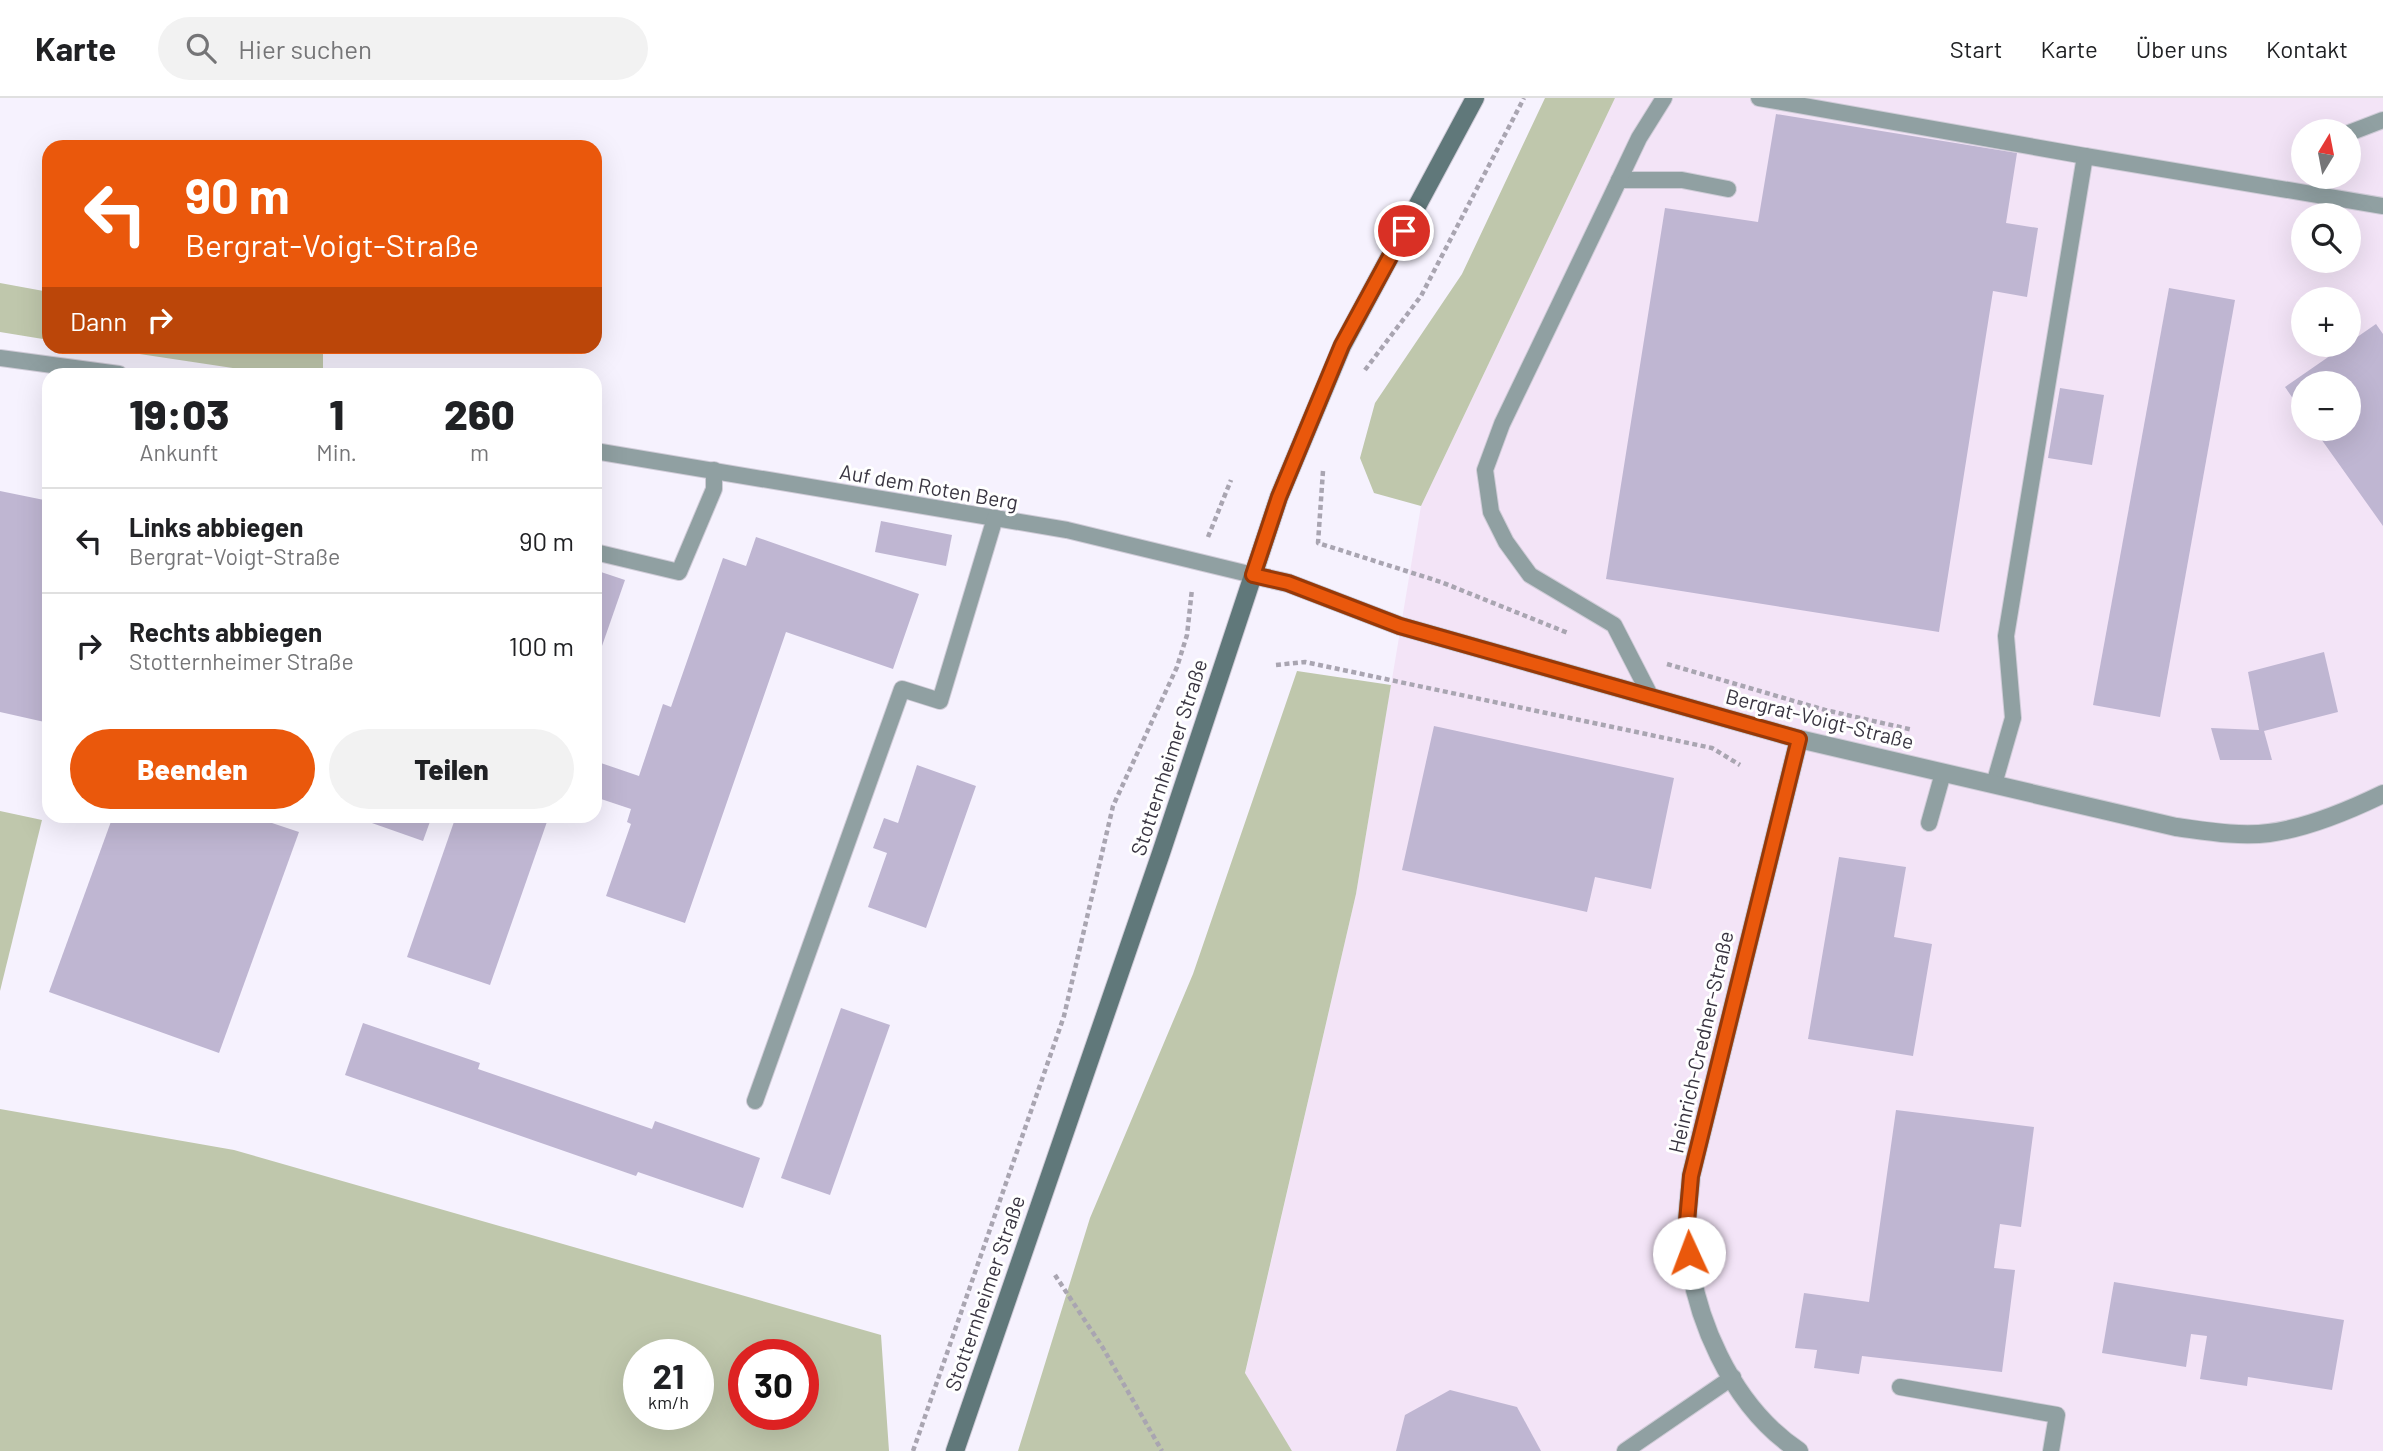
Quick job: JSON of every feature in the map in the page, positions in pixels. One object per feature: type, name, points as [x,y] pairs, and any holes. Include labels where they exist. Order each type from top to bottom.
[{"type":"main road","name":"Stotternheimer Straße","points":[[955,1451],[1279,497],[1342,345],[1475,98]]},
{"type":"street","name":"Bergrat-Voigt-Straße","points":[[1253,575],[1288,583],[1400,626],[1799,739],[2176,827],[2218,833],[2269,833],[2346,812],[2383,794]]},
{"type":"street","name":"Heinrich-Credner-Straße","points":[[1799,739],[1691,1176],[1686,1233],[1694,1292],[1712,1345],[1733,1377],[1783,1440],[1799,1451]]},
{"type":"lane","points":[[1651,697],[1614,625],[1530,576],[1506,542],[1491,512],[1485,470],[1502,424],[1619,180],[1664,98]]},
{"type":"lane","points":[[1759,98],[2383,206]]},
{"type":"lane","points":[[2361,128],[2383,120]]},
{"type":"lane","points":[[1994,785],[2013,718],[2006,636],[2085,156]]},
{"type":"lane","points":[[1619,180],[1682,180],[1728,189]]},
{"type":"lane","points":[[0,358],[74,368]]},
{"type":"lane","name":"Auf dem Roten Berg","points":[[602,451],[1067,530],[1253,575]]},
{"type":"lane","points":[[602,554],[679,572],[714,489],[714,470]]},
{"type":"lane","points":[[755,1101],[902,689],[940,701],[995,518]]},
{"type":"lane","points":[[1930,823],[1943,773]]},
{"type":"lane","points":[[1625,1451],[1733,1377]]},
{"type":"lane","points":[[1900,1387],[2057,1415],[2051,1451]]},
{"type":"path","points":[[1364,372],[1421,296],[1524,98]]},
{"type":"path","points":[[1318,543],[1325,458]]},
{"type":"path","points":[[913,1451],[1064,1016],[1113,806],[1177,667],[1187,635],[1198,562],[1231,480]]},
{"type":"path","points":[[1276,665],[1305,662],[1494,700],[1712,748],[1740,765]]},
{"type":"path","points":[[1055,1275],[1103,1348],[1162,1451]]},
{"type":"shaded area","points":[[1615,98],[2383,98],[2383,1451],[1292,1451],[1245,1374],[1356,894],[1421,506]]},
{"type":"green space","points":[[1545,98],[1615,98],[1421,506],[1374,493],[1360,458],[1375,403],[1462,274]]},
{"type":"green space","points":[[0,283],[42,291],[42,339],[0,332]]},
{"type":"green space","points":[[140,354],[323,354],[323,368],[233,368]]},
{"type":"green space","points":[[1297,671],[1391,685],[1356,894],[1245,1373],[1292,1451],[1018,1451],[1090,1218],[1193,974]]},
{"type":"green space","points":[[0,811],[42,820],[0,991]]},
{"type":"green space","points":[[0,1109],[234,1150],[881,1335],[889,1451],[0,1451]]},
{"type":"building","points":[[1776,114],[2017,153],[2006,223],[2038,228],[2027,297],[1993,291],[1939,632],[1606,579],[1665,208],[1758,222]]},
{"type":"building","points":[[2169,288],[2235,300],[2160,717],[2093,705]]},
{"type":"building","points":[[2376,324],[2383,334],[2383,526],[2323,441],[2361,441],[2361,371],[2308,371],[2328,357],[2361,357],[2361,334]]},
{"type":"building","points":[[2291,383],[2291,396],[2285,387]]},
{"type":"building","points":[[2060,388],[2104,395],[2092,465],[2048,458]]},
{"type":"building","points":[[0,491],[42,500],[42,721],[0,712]]},
{"type":"building","points":[[881,521],[952,535],[946,566],[875,552]]},
{"type":"building","points":[[756,537],[919,594],[893,669],[786,632],[685,923],[606,896],[631,824],[627,822],[631,809],[602,799],[602,763],[639,776],[663,704],[671,707],[723,558],[746,566]]},
{"type":"building","points":[[602,572],[625,580],[602,646]]},
{"type":"building","points":[[2324,652],[2338,712],[2264,731],[2272,760],[2220,760],[2211,728],[2259,730],[2248,672]]},
{"type":"building","points":[[1434,726],[1674,778],[1651,889],[1595,877],[1587,912],[1402,870]]},
{"type":"building","points":[[917,765],[976,786],[926,928],[868,907],[887,853],[873,848],[884,818],[898,823]]},
{"type":"building","points":[[110,823],[272,823],[299,832],[219,1053],[49,992]]},
{"type":"building","points":[[372,823],[429,823],[423,841]]},
{"type":"building","points":[[454,823],[547,823],[490,985],[407,957]]},
{"type":"building","points":[[1839,857],[1906,867],[1894,937],[1932,944],[1913,1056],[1808,1039]]},
{"type":"building","points":[[841,1008],[890,1025],[830,1195],[781,1178]]},
{"type":"building","points":[[363,1023],[480,1063],[478,1069],[652,1129],[655,1121],[760,1158],[743,1208],[638,1172],[636,1176],[345,1075]]},
{"type":"building","points":[[1896,1110],[2034,1127],[2021,1227],[2000,1224],[1994,1268],[2015,1270],[2002,1372],[1862,1356],[1859,1374],[1814,1368],[1817,1350],[1795,1348],[1804,1293],[1869,1302]]},
{"type":"building","points":[[2114,1282],[2344,1320],[2332,1390],[2248,1377],[2247,1386],[2200,1379],[2207,1336],[2191,1334],[2186,1367],[2102,1353]]},
{"type":"building","points":[[1450,1390],[1517,1407],[1541,1451],[1396,1451],[1405,1415]]},
{"type":"route","points":[[1404,231],[1342,345],[1279,497],[1253,575],[1288,583],[1400,626],[1799,739],[1691,1176],[1686,1233],[1689,1253]]}]
